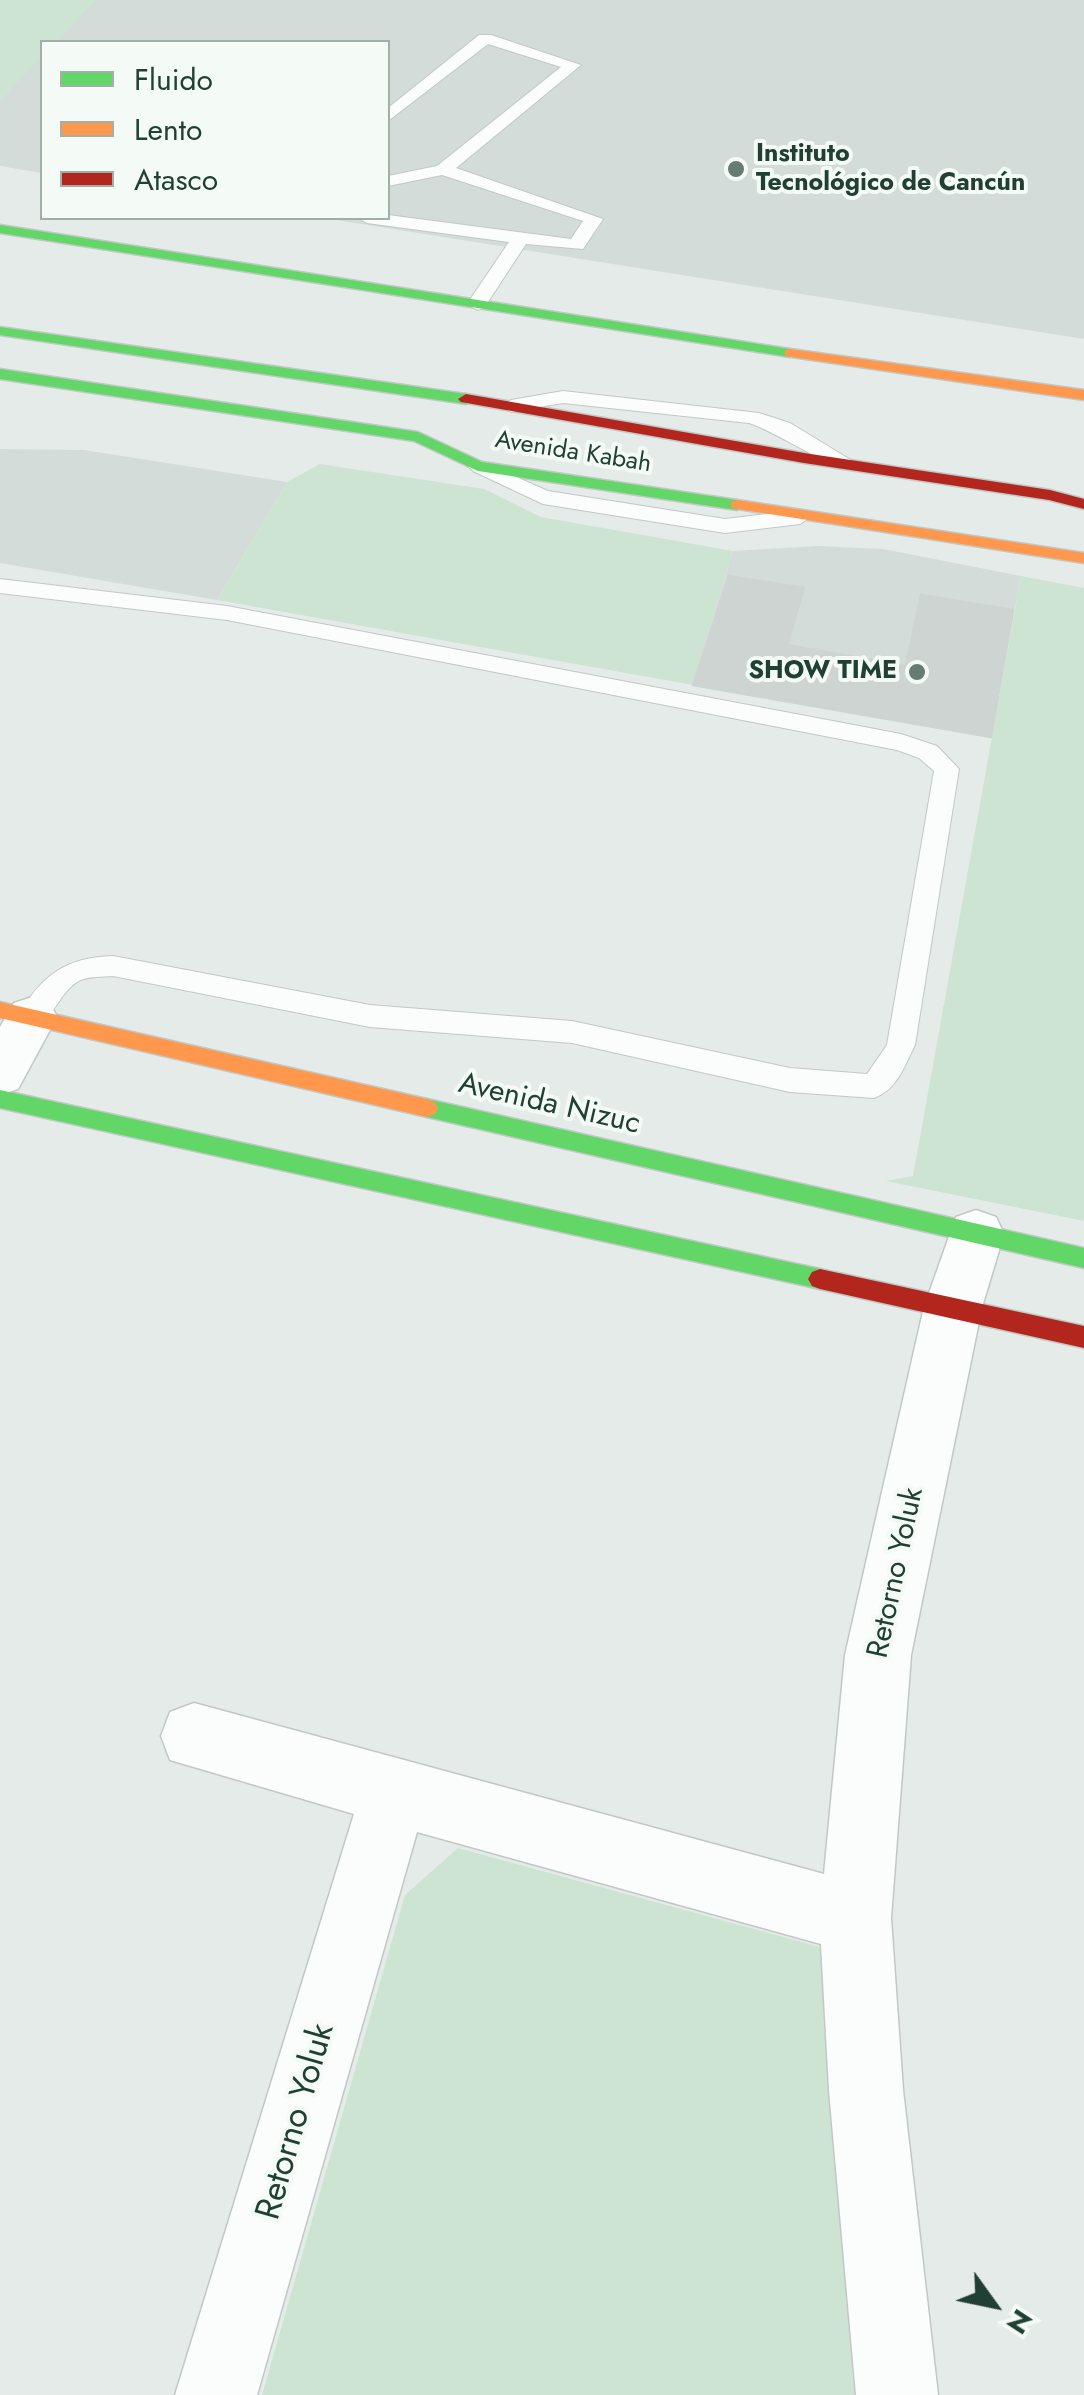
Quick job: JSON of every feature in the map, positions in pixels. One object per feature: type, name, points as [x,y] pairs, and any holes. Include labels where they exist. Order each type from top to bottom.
[{"type":"main road","points":[[0,229],[1084,395]]},
{"type":"main road","points":[[36,258],[126,251]]},
{"type":"main road","name":"Avenida Kabah","points":[[0,331],[511,406],[848,465],[1050,495],[1084,504]]},
{"type":"main road","name":"Avenida Kabah","points":[[0,374],[418,437],[478,466],[1084,558]]},
{"type":"main road","points":[[123,416],[418,437]]},
{"type":"main road","name":"Avenida Nizuc","points":[[16,1014],[420,1115],[1084,1258]]},
{"type":"main road","points":[[0,1100],[394,1177],[1084,1337]]},
{"type":"street","points":[[0,1074],[16,1014]]},
{"type":"street","name":"Retorno Yoluk","points":[[897,2395],[866,2090],[855,1918],[878,1655],[953,1307],[976,1234]]},
{"type":"street","points":[[194,1736],[855,1918]]},
{"type":"street","name":"Retorno Yoluk","points":[[216,2395],[395,1791]]},
{"type":"lane","points":[[390,114],[485,38],[573,65],[443,170],[390,181]]},
{"type":"lane","points":[[382,220],[576,245],[594,218],[443,170]]},
{"type":"lane","points":[[477,304],[520,239]]},
{"type":"lane","points":[[0,586],[227,613],[487,662],[901,742],[928,752],[948,768],[900,1045],[890,1068],[874,1086],[790,1080],[572,1032],[370,1016],[113,966],[82,965],[60,977],[16,1014]]},
{"type":"shaded area","name":"Instituto Tecnológico de Cancún","points":[[0,0],[1084,0],[1084,339],[337,220],[390,220],[390,40],[40,40],[40,173],[0,166]]},
{"type":"shaded area","points":[[0,449],[84,450],[287,482],[217,600],[0,563]]},
{"type":"shaded area","points":[[818,546],[883,549],[1021,576],[991,737],[693,685],[733,551]]},
{"type":"green space","points":[[0,0],[97,0],[58,40],[40,40],[40,59],[0,101]]},
{"type":"green space","points":[[320,464],[484,489],[541,517],[733,551],[693,685],[217,600],[287,482]]},
{"type":"green space","points":[[1021,576],[1084,588],[1084,1221],[886,1181],[913,1176]]},
{"type":"green space","points":[[458,1848],[820,1947],[867,2395],[262,2395],[405,1895]]},
{"type":"building","points":[[729,576],[804,588],[787,645],[906,666],[921,595],[1013,610],[991,737],[693,685]]},
{"type":"traffic: fast","points":[[0,229],[790,353]]},
{"type":"traffic: fast","points":[[0,331],[466,399]]},
{"type":"traffic: fast","points":[[0,374],[418,437],[478,466],[737,505]]},
{"type":"traffic: fast","points":[[0,1099],[820,1279]]},
{"type":"traffic: fast","points":[[427,1108],[1084,1258]]},
{"type":"traffic: slow","points":[[790,353],[1084,395]]},
{"type":"traffic: slow","points":[[737,505],[1084,558]]},
{"type":"traffic: slow","points":[[0,1010],[427,1108]]},
{"type":"traffic: jam","points":[[466,399],[804,458],[1050,495],[1084,504]]},
{"type":"traffic: jam","points":[[820,1279],[1084,1337]]},
{"type":"place","name":"Instituto Tecnológico de Cancún","points":[[736,169]]},
{"type":"place","name":"SHOW TIME","points":[[917,672]]}]
